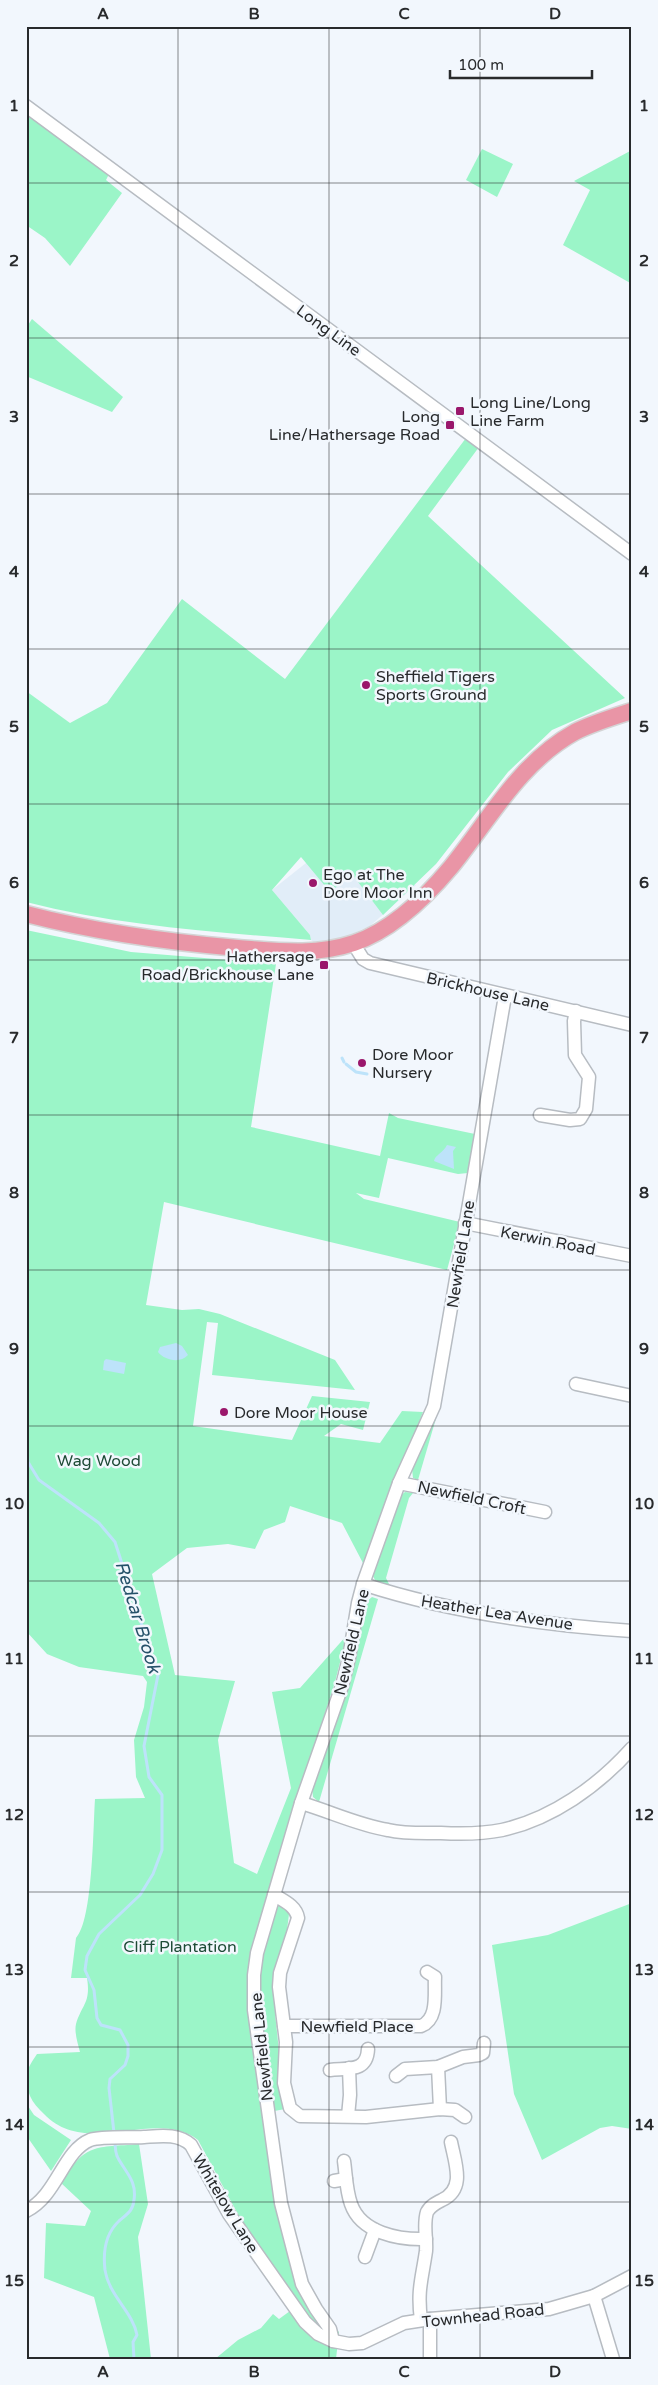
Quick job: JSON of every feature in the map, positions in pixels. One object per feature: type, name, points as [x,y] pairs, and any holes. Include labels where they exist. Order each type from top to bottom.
[{"type":"main road","points":[[26,914],[93,929],[206,946],[299,953],[322,951],[354,943],[388,926],[419,900],[450,868],[494,807],[518,778],[537,760],[576,732],[632,711]]},
{"type":"street","name":"Long Line","points":[[26,106],[632,554]]},
{"type":"street","name":"Brickhouse Lane","points":[[354,943],[363,958],[370,963],[632,1025]]},
{"type":"street","name":"Newfield Lane","points":[[333,2341],[330,2330],[302,2284],[281,2202],[254,2010],[254,1975],[257,1953],[301,1803],[342,1686],[363,1584],[399,1482],[434,1406],[505,996]]},
{"type":"street","points":[[540,1115],[570,1120],[580,1119],[586,1109],[590,1077],[575,1055],[574,1021],[576,1011]]},
{"type":"street","name":"Kerwin Road","points":[[465,1224],[632,1256]]},
{"type":"street","points":[[576,1384],[632,1396]]},
{"type":"street","name":"Newfield Croft","points":[[399,1482],[545,1512]]},
{"type":"street","name":"Heather Lea Avenue","points":[[363,1584],[416,1600],[468,1610],[560,1624],[632,1631]]},
{"type":"street","points":[[301,1803],[389,1831],[451,1834],[495,1831],[537,1818],[576,1797],[605,1776],[632,1748]]},
{"type":"street","name":"Newfield Place","points":[[274,1895],[293,1907],[298,1918],[280,1973],[280,2003],[284,2026],[421,2026],[427,2024],[433,2012],[436,1975]]},
{"type":"street","points":[[284,2026],[286,2042],[284,2083],[290,2108],[300,2116],[366,2117],[440,2109],[455,2110],[465,2117]]},
{"type":"street","points":[[396,2076],[405,2069],[438,2067],[463,2057],[479,2055],[483,2053],[484,2043]]},
{"type":"street","points":[[330,2070],[364,2064],[368,2048]]},
{"type":"street","points":[[438,2067],[440,2109]]},
{"type":"street","points":[[348,2116],[350,2095],[349,2068]]},
{"type":"street","name":"Whitelow Lane","points":[[26,2211],[43,2200],[73,2156],[91,2140],[166,2136],[182,2138],[191,2145],[229,2214],[305,2322],[318,2334],[333,2341]]},
{"type":"street","points":[[430,2359],[419,2286],[426,2239],[426,2220],[430,2208],[434,2203],[450,2196],[458,2180],[451,2142]]},
{"type":"street","points":[[344,2162],[340,2180],[354,2211],[360,2219],[375,2230],[410,2239],[426,2239]]},
{"type":"street","points":[[365,2257],[375,2230]]},
{"type":"street","name":"Townhead Road","points":[[333,2341],[349,2344],[362,2343],[394,2327],[425,2320],[534,2311],[565,2305],[594,2296],[632,2276]]},
{"type":"street","points":[[594,2296],[613,2359]]},
{"type":"shaded area","points":[[330,844],[416,885],[370,926],[343,938],[315,943],[272,890]]},
{"type":"green space","points":[[26,112],[109,174],[106,180],[122,193],[70,266],[45,238],[26,225]]},
{"type":"green space","points":[[482,149],[513,164],[497,197],[466,180]]},
{"type":"green space","points":[[632,150],[632,284],[563,245],[590,190],[574,181]]},
{"type":"green space","points":[[32,319],[123,397],[112,412],[26,376],[26,328]]},
{"type":"green space","name":"Sheffield Tigers Sports Ground","points":[[466,438],[479,447],[428,516],[625,698],[552,730],[508,772],[436,864],[383,915],[352,874],[330,892],[301,857],[272,890],[310,935],[311,940],[168,927],[96,917],[26,902],[26,691],[70,723],[107,703],[182,599],[285,679]]},
{"type":"green space","points":[[26,930],[131,952],[276,964],[251,1127],[380,1156],[389,1113],[398,1118],[475,1134],[468,1173],[458,1174],[388,1158],[379,1198],[356,1193],[364,1199],[460,1222],[447,1270],[164,1202],[146,1305],[182,1310],[199,1309],[220,1314],[335,1360],[355,1390],[212,1375],[218,1323],[207,1322],[193,1426],[292,1440],[312,1396],[370,1402],[363,1430],[341,1424],[324,1436],[380,1443],[402,1411],[423,1412],[364,1565],[342,1523],[290,1506],[285,1522],[264,1530],[255,1549],[228,1544],[187,1548],[152,1574],[175,1675],[235,1681],[218,1740],[234,1863],[257,1874],[291,1788],[272,1692],[300,1688],[347,1635],[335,1682],[271,1881],[289,1914],[287,1930],[274,1975],[275,2013],[285,2109],[264,2113],[307,2304],[339,2332],[336,2359],[215,2359],[238,2340],[261,2328],[273,2314],[279,2319],[290,2311],[198,2140],[181,2131],[162,2128],[100,2133],[80,2132],[61,2127],[36,2105],[30,2096],[27,2084],[28,2069],[37,2054],[80,2052],[76,2038],[76,2024],[87,1998],[88,1986],[87,1978],[71,1978],[76,1938],[82,1928],[89,1894],[95,1799],[145,1798],[136,1777],[134,1740],[144,1707],[147,1682],[143,1676],[79,1667],[47,1654],[26,1631]]},
{"type":"green space","points":[[437,1415],[418,1480],[413,1478],[412,1469]]},
{"type":"green space","points":[[405,1492],[413,1493],[409,1498],[386,1578],[390,1586],[375,1580],[373,1576],[399,1497]]},
{"type":"green space","points":[[372,1597],[378,1599],[319,1802],[313,1797],[312,1788],[353,1672],[365,1603]]},
{"type":"green space","points":[[632,1903],[632,2129],[612,2126],[600,2128],[542,2160],[514,2094],[492,1945],[548,1935]]},
{"type":"green space","points":[[26,2103],[34,2115],[71,2140],[51,2171],[26,2135]]},
{"type":"green space","points":[[139,2144],[148,2204],[138,2237],[151,2359],[110,2359],[94,2297],[44,2278],[46,2223],[85,2226],[91,2211],[61,2183],[78,2160],[93,2150],[102,2147]]},
{"type":"water","points":[[447,1145],[456,1147],[453,1151],[454,1169],[434,1161]]},
{"type":"water","points":[[176,1343],[182,1346],[188,1355],[185,1358],[172,1360],[158,1352],[160,1347]]},
{"type":"water","points":[[106,1359],[126,1363],[124,1374],[103,1370]]},
{"type":"waterway","points":[[342,1058],[344,1062]]},
{"type":"waterway","points":[[346,1064],[356,1072],[367,1074]]},
{"type":"waterway","name":"Redcar Brook","points":[[26,1434],[28,1462],[39,1480],[99,1523],[115,1542],[158,1675],[144,1746],[149,1777],[162,1795],[162,1850],[153,1874],[140,1895],[99,1934],[87,1956],[85,1970],[94,1990],[97,2018],[101,2025],[120,2030],[128,2045],[128,2056],[125,2065],[110,2079],[109,2088],[114,2133]]},
{"type":"waterway","name":"Redcar Brook","points":[[115,2140],[117,2156],[132,2182],[135,2193],[131,2210],[114,2226],[108,2238],[104,2257],[105,2270],[111,2288],[135,2327],[137,2335],[133,2342],[134,2359]]},
{"type":"place","name":"Long Line/Long Line Farm","points":[[460,411]]},
{"type":"place","name":"Long Line/Hathersage Road","points":[[450,425]]},
{"type":"place","name":"Sheffield Tigers Sports Ground","points":[[366,685]]},
{"type":"place","name":"Ego at The Dore Moor Inn","points":[[313,883]]},
{"type":"place","name":"Hathersage Road/Brickhouse Lane","points":[[324,965]]},
{"type":"place","name":"Dore Moor Nursery","points":[[362,1063]]},
{"type":"place","name":"Dore Moor House","points":[[224,1412]]},
{"type":"park label","name":"Wag Wood","points":[[99,1460]]},
{"type":"park label","name":"Cliff Plantation","points":[[180,1946]]}]
